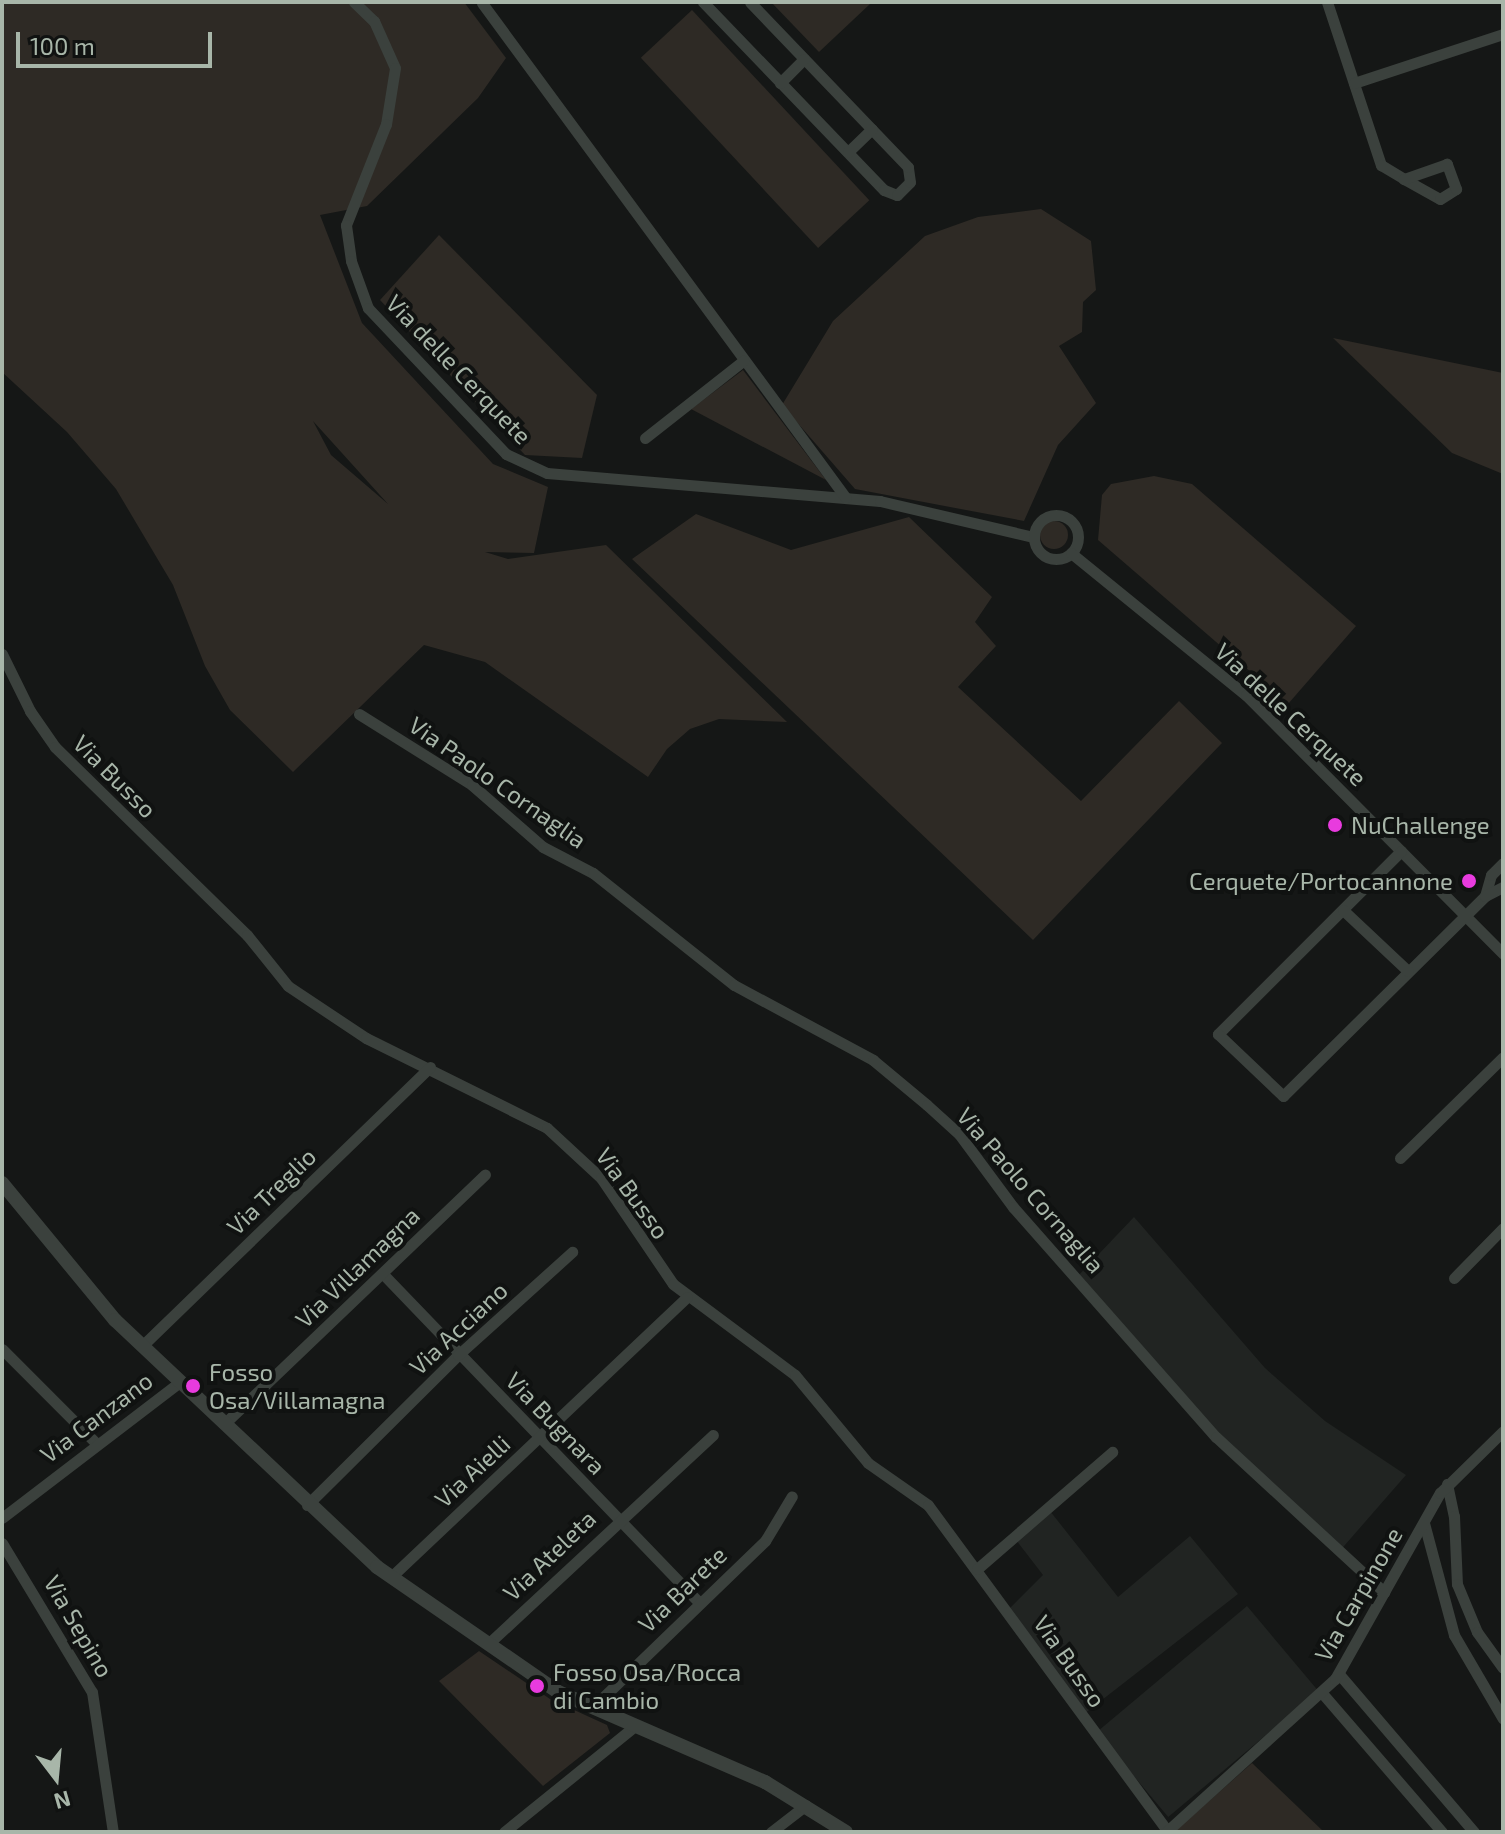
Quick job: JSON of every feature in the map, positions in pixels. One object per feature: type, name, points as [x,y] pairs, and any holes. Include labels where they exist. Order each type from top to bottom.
[{"type":"street","name":"Via delle Cerquete","points":[[354,2],[374,21],[395,68],[386,124],[346,225],[351,261],[368,308],[506,454],[547,473],[846,498],[1034,537]]},
{"type":"street","points":[[703,2],[884,190],[897,195],[910,182],[908,167],[750,2]]},
{"type":"street","points":[[1327,2],[1381,165],[1404,179]]},
{"type":"street","points":[[482,3],[846,498]]},
{"type":"street","points":[[1354,83],[1503,34]]},
{"type":"street","points":[[780,83],[804,59]]},
{"type":"street","points":[[848,152],[872,129]]},
{"type":"street","points":[[645,438],[743,361]]},
{"type":"street","points":[[1065,517],[1078,538],[1071,553],[1047,557],[1034,537],[1041,521],[1065,517]]},
{"type":"street","name":"Via delle Cerquete","points":[[1071,553],[1246,695],[1503,954]]},
{"type":"street","name":"Via Busso","points":[[2,654],[23,700],[55,747],[247,935],[288,986],[366,1038],[532,1117],[586,1161],[656,1264],[687,1297],[800,1380],[881,1474],[920,1498],[977,1569],[1167,1832]]},
{"type":"street","name":"Via Paolo Cornaglia","points":[[359,714],[487,796],[543,847],[593,873],[734,985],[873,1060],[927,1105],[959,1134],[1013,1207],[1216,1437],[1384,1592]]},
{"type":"street","points":[[1401,851],[1218,1034],[1283,1096],[1485,896],[1503,887]]},
{"type":"street","points":[[1485,896],[1491,875],[1503,863]]},
{"type":"street","points":[[1343,910],[1408,971]]},
{"type":"street","points":[[1400,1158],[1503,1057]]},
{"type":"street","name":"Via Treglio","points":[[142,1346],[430,1067]]},
{"type":"street","name":"Via Villamagna","points":[[224,1424],[485,1175]]},
{"type":"street","points":[[2,1183],[142,1346],[307,1505],[391,1577],[554,1689],[806,1805],[846,1832]]},
{"type":"street","points":[[1454,1278],[1503,1228]]},
{"type":"street","name":"Via Acciano","points":[[307,1505],[458,1355],[572,1252]]},
{"type":"street","name":"Via Bugnara","points":[[383,1274],[699,1602]]},
{"type":"street","name":"Via Aielli","points":[[391,1577],[687,1297]]},
{"type":"street","points":[[2,1349],[96,1443]]},
{"type":"street","name":"Via Canzano","points":[[2,1518],[96,1443],[180,1382]]},
{"type":"street","name":"Via Carpinone","points":[[1167,1832],[1322,1693],[1339,1674],[1447,1484],[1503,1431]]},
{"type":"street","name":"Via Ateleta","points":[[488,1644],[618,1519],[713,1435]]},
{"type":"street","points":[[977,1569],[1112,1452]]},
{"type":"street","points":[[1447,1484],[1457,1584],[1477,1632],[1503,1668]]},
{"type":"street","name":"Via Barete","points":[[593,1707],[768,1537],[792,1496]]},
{"type":"street","points":[[1424,1523],[1454,1635],[1503,1719]]},
{"type":"street","name":"Via Sepino","points":[[2,1543],[92,1692],[113,1832]]},
{"type":"street","points":[[1339,1674],[1474,1832]]},
{"type":"street","points":[[1322,1693],[1442,1832]]},
{"type":"street","points":[[504,1832],[518,1828],[636,1725]]},
{"type":"street","points":[[771,1832],[806,1805]]},
{"type":"shaded area","points":[[2,2],[464,2],[506,58],[478,98],[367,206],[320,215],[362,323],[493,464],[548,487],[534,553],[485,552],[508,559],[606,545],[787,722],[719,719],[690,729],[667,749],[648,777],[485,662],[424,645],[293,772],[230,710],[205,666],[173,585],[116,489],[67,432],[2,372]],"holes":[[[313,421],[388,504],[331,455]]]},
{"type":"shaded area","points":[[771,2],[868,2],[870,4],[819,52]]},
{"type":"shaded area","points":[[692,10],[869,200],[818,248],[641,58]]},
{"type":"shaded area","points":[[1041,209],[1091,241],[1096,290],[1083,302],[1082,332],[1059,346],[1096,403],[1058,445],[1024,521],[855,489],[782,405],[833,321],[925,236],[978,217]]},
{"type":"shaded area","points":[[439,235],[597,395],[582,458],[525,455],[380,300]]},
{"type":"shaded area","points":[[1333,338],[1503,373],[1503,474],[1452,453]]},
{"type":"shaded area","points":[[743,370],[826,480],[691,409]]},
{"type":"shaded area","points":[[1154,476],[1192,484],[1356,626],[1288,704],[1098,540],[1102,495],[1111,484]]},
{"type":"shaded area","points":[[696,514],[791,550],[909,517],[992,597],[975,622],[996,646],[958,687],[1081,801],[1179,701],[1222,743],[1033,940],[632,559]]},
{"type":"shaded area","points":[[1054,521],[1064,525],[1068,535],[1064,545],[1054,549],[1044,545],[1040,535],[1044,525]]},
{"type":"shaded area","points":[[1134,1217],[1265,1368],[1325,1421],[1406,1475],[1338,1553],[1216,1437],[1077,1277]]},
{"type":"shaded area","points":[[1050,1511],[1118,1597],[1190,1536],[1238,1594],[1084,1714],[1009,1609],[1043,1575],[1016,1540]]},
{"type":"shaded area","points":[[1247,1606],[1318,1691],[1168,1817],[1097,1732]]},
{"type":"shaded area","points":[[479,1651],[550,1699],[607,1725],[610,1733],[543,1786],[439,1681]]},
{"type":"shaded area","points":[[1252,1763],[1324,1832],[1174,1832]]},
{"type":"place","name":"NuChallenge","points":[[1335,825]]},
{"type":"place","name":"Cerquete/Portocannone","points":[[1469,881]]},
{"type":"place","name":"Fosso Osa/Villamagna","points":[[193,1386]]},
{"type":"place","name":"Fosso Osa/Rocca di Cambio","points":[[537,1686]]}]
